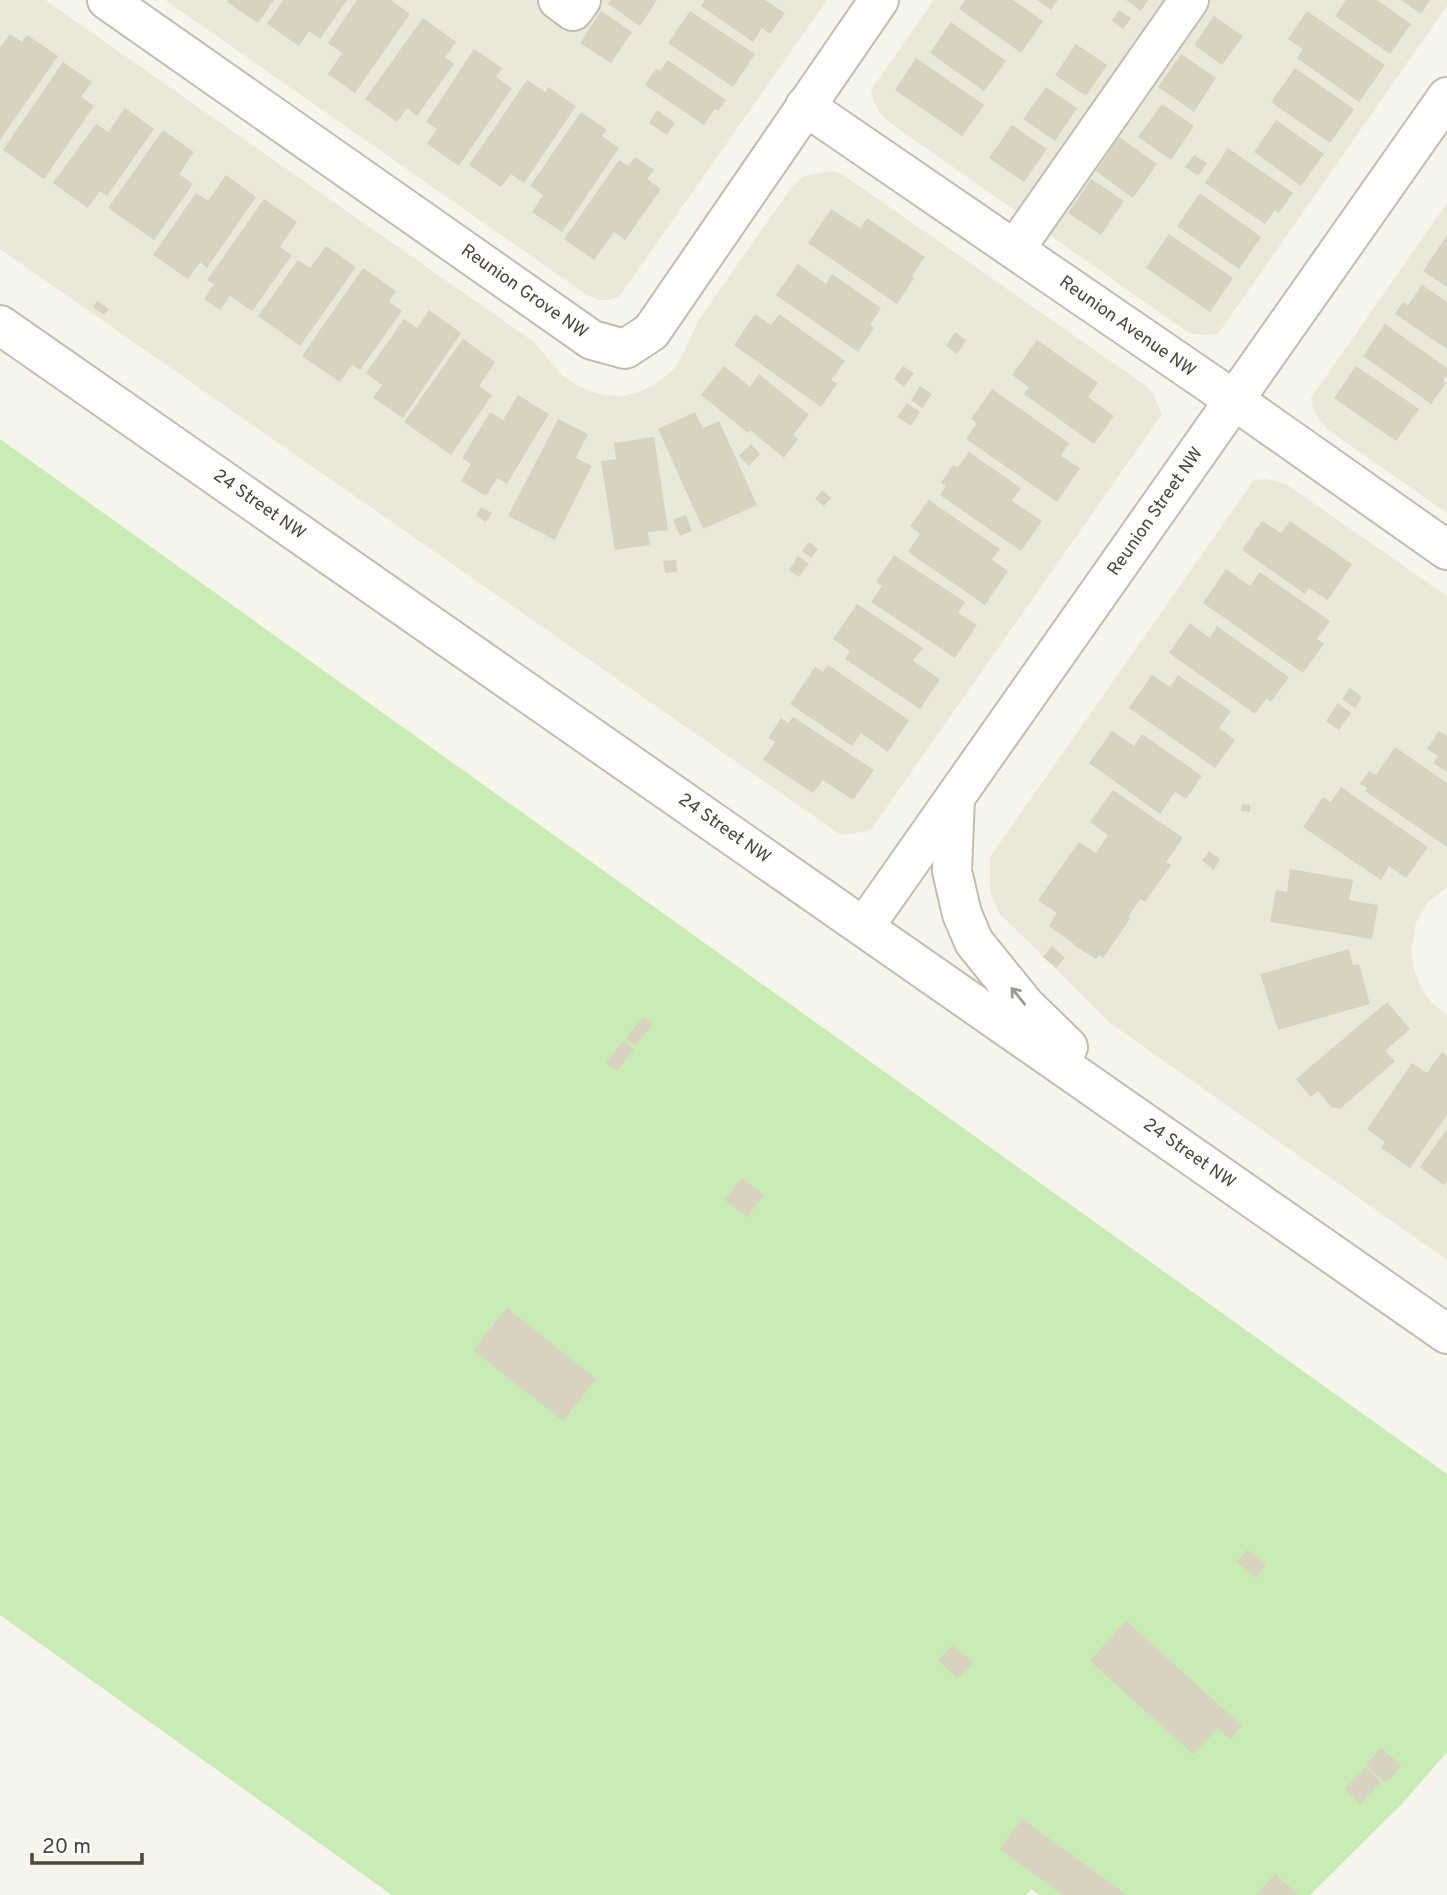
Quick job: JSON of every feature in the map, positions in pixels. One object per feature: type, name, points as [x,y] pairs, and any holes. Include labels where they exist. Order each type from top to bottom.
[{"type":"street","name":"Reunion Grove NW","points":[[107,0],[592,340],[625,349],[651,332],[879,0]]},
{"type":"street","points":[[558,0],[573,11],[581,0]]},
{"type":"street","points":[[1015,249],[1189,0]]},
{"type":"street","name":"Reunion Street NW","points":[[864,926],[1447,97]]},
{"type":"street","name":"Reunion Avenue NW","points":[[806,106],[1447,550]]},
{"type":"street","name":"24 Street NW","points":[[0,325],[1447,1334]]},
{"type":"street","points":[[955,798],[952,871],[962,914],[974,942],[1025,1005],[1153,1130]]},
{"type":"shaded area","points":[[0,0],[45,0],[534,342],[562,375],[589,391],[621,396],[640,392],[674,369],[698,321],[791,188],[804,176],[831,171],[842,174],[1145,385],[1153,394],[1162,414],[870,831],[841,835],[0,249]]},
{"type":"shaded area","points":[[165,0],[827,0],[619,297],[598,300],[587,295]]},
{"type":"shaded area","points":[[934,0],[1447,0],[1447,6],[1218,334],[1206,335],[1186,331],[886,120],[880,113],[871,90]]},
{"type":"shaded area","points":[[1447,203],[1447,513],[1327,429],[1313,408],[1311,398]]},
{"type":"shaded area","points":[[1267,479],[1286,484],[1447,596],[1447,887],[1427,903],[1416,923],[1411,951],[1414,970],[1422,989],[1431,1002],[1447,1015],[1447,1260],[1110,1023],[999,913],[990,892],[990,857],[1254,480]]},
{"type":"green space","points":[[0,439],[1447,1474],[1447,1752],[1402,1804],[1310,1895],[1040,1895],[1031,1889],[1026,1895],[392,1895],[0,1615]]},
{"type":"building","points":[[274,0],[258,23],[227,2]]},
{"type":"building","points":[[283,0],[347,0],[320,39],[309,31],[299,46],[267,24]]},
{"type":"building","points":[[357,0],[391,0],[410,14],[355,93],[328,74],[342,53],[328,43]]},
{"type":"building","points":[[611,0],[657,0],[640,26],[608,4]]},
{"type":"building","points":[[705,0],[765,0],[785,13],[770,34],[762,28],[753,42],[701,6]]},
{"type":"building","points":[[965,0],[1013,0],[1043,21],[1021,53],[959,9]]},
{"type":"building","points":[[1037,0],[1058,0],[1051,10]]},
{"type":"building","points":[[1126,0],[1148,0],[1141,11]]},
{"type":"building","points":[[1346,0],[1377,0],[1411,24],[1390,54],[1335,16]]},
{"type":"building","points":[[1401,0],[1430,0],[1421,14]]},
{"type":"building","points":[[1119,10],[1131,18],[1123,29],[1112,21]]},
{"type":"building","points":[[601,11],[632,32],[611,63],[580,43]]},
{"type":"building","points":[[690,11],[755,54],[733,87],[668,43]]},
{"type":"building","points":[[1307,11],[1385,65],[1359,102],[1297,58],[1303,49],[1288,39]]},
{"type":"building","points":[[1214,16],[1243,36],[1222,65],[1194,45]]},
{"type":"building","points":[[423,18],[456,42],[445,57],[454,64],[417,116],[407,108],[397,122],[365,99]]},
{"type":"building","points":[[951,22],[1006,61],[984,91],[930,53]]},
{"type":"building","points":[[10,34],[22,42],[27,35],[58,56],[0,140],[0,48]]},
{"type":"building","points":[[1076,44],[1107,65],[1086,96],[1055,75]]},
{"type":"building","points":[[474,49],[502,68],[496,77],[512,88],[459,166],[427,144],[437,129],[426,122]]},
{"type":"building","points":[[1181,54],[1216,78],[1194,112],[1158,87]]},
{"type":"building","points":[[916,58],[984,105],[962,136],[895,90]]},
{"type":"building","points":[[668,60],[726,100],[718,111],[715,109],[704,125],[645,85],[656,69],[660,71]]},
{"type":"building","points":[[63,62],[92,82],[81,97],[94,106],[44,179],[3,150]]},
{"type":"building","points":[[1295,68],[1354,109],[1330,143],[1271,102]]},
{"type":"building","points":[[527,80],[545,92],[548,87],[576,106],[524,183],[511,174],[501,187],[469,165]]},
{"type":"building","points":[[1046,87],[1077,108],[1055,141],[1023,119]]},
{"type":"building","points":[[1162,104],[1194,126],[1171,160],[1138,137]]},
{"type":"building","points":[[125,108],[154,129],[107,196],[100,191],[88,208],[53,183],[96,124],[108,132]]},
{"type":"building","points":[[657,110],[675,123],[667,135],[649,123]]},
{"type":"building","points":[[581,112],[607,130],[602,136],[619,148],[562,232],[532,212],[543,195],[530,186]]},
{"type":"building","points":[[1276,120],[1324,154],[1301,186],[1254,152]]},
{"type":"building","points":[[1012,125],[1047,149],[1024,182],[989,158]]},
{"type":"building","points":[[163,130],[194,152],[179,174],[193,184],[154,240],[108,208]]},
{"type":"building","points":[[1119,137],[1157,164],[1133,198],[1096,171]]},
{"type":"building","points":[[1228,148],[1293,193],[1279,213],[1275,210],[1265,224],[1205,183]]},
{"type":"building","points":[[1194,155],[1207,163],[1198,176],[1185,167]]},
{"type":"building","points":[[635,157],[654,170],[647,179],[661,189],[625,240],[614,232],[594,260],[564,239],[619,160],[628,166]]},
{"type":"building","points":[[226,175],[256,197],[207,268],[200,262],[188,279],[153,255],[196,193],[208,201]]},
{"type":"building","points":[[1091,179],[1124,201],[1101,235],[1068,213]]},
{"type":"building","points":[[1200,193],[1261,237],[1239,269],[1177,226]]},
{"type":"building","points":[[264,199],[297,222],[280,247],[292,255],[252,311],[230,296],[220,310],[204,299],[214,284],[207,280]]},
{"type":"building","points":[[831,209],[860,228],[867,218],[925,257],[897,304],[808,243]]},
{"type":"building","points":[[1169,234],[1233,278],[1210,312],[1146,268]]},
{"type":"building","points":[[1447,235],[1447,287],[1423,271]]},
{"type":"building","points":[[326,246],[356,267],[300,346],[258,316],[298,260],[310,268]]},
{"type":"building","points":[[798,264],[826,284],[832,274],[881,308],[870,325],[874,328],[858,352],[776,295]]},
{"type":"building","points":[[363,268],[396,291],[389,302],[402,311],[360,370],[352,365],[340,382],[302,356]]},
{"type":"building","points":[[1422,285],[1447,302],[1447,349],[1395,314],[1403,302],[1408,305]]},
{"type":"building","points":[[97,301],[109,309],[104,315],[93,307]]},
{"type":"building","points":[[429,310],[461,333],[403,418],[373,398],[382,385],[366,373],[404,319],[417,328]]},
{"type":"building","points":[[755,314],[771,325],[779,314],[845,361],[831,380],[837,384],[821,407],[734,345]]},
{"type":"building","points":[[1385,324],[1447,368],[1443,381],[1446,383],[1431,404],[1363,356]]},
{"type":"building","points":[[955,332],[966,340],[957,354],[946,346]]},
{"type":"building","points":[[463,339],[495,362],[479,386],[492,395],[451,455],[404,422]]},
{"type":"building","points":[[1037,340],[1098,383],[1088,397],[1114,416],[1094,444],[1024,394],[1029,387],[1012,375]]},
{"type":"building","points":[[724,366],[750,387],[759,374],[809,415],[793,435],[798,439],[784,458],[701,395]]},
{"type":"building","points":[[903,366],[914,373],[904,387],[894,379]]},
{"type":"building","points":[[1356,366],[1419,409],[1396,441],[1334,398]]},
{"type":"building","points":[[920,386],[932,394],[922,408],[911,400]]},
{"type":"building","points":[[992,389],[1069,443],[1061,456],[1080,468],[1057,502],[966,439],[977,423],[971,419]]},
{"type":"building","points":[[518,395],[549,414],[507,484],[497,478],[486,496],[461,481],[471,464],[462,458],[490,412],[503,420]]},
{"type":"building","points":[[907,403],[920,412],[911,426],[897,417]]},
{"type":"building","points":[[695,412],[703,428],[719,421],[757,505],[703,529],[658,429]]},
{"type":"building","points":[[558,419],[588,434],[576,458],[592,466],[555,540],[508,516]]},
{"type":"building","points":[[654,437],[668,530],[648,532],[650,545],[615,550],[601,461],[616,459],[614,443]]},
{"type":"building","points":[[751,444],[760,454],[749,466],[739,456]]},
{"type":"building","points":[[969,452],[1021,488],[1012,501],[1042,521],[1021,551],[940,495],[946,486],[941,483],[953,465],[958,467]]},
{"type":"building","points":[[822,490],[831,498],[824,506],[815,499]]},
{"type":"building","points":[[929,500],[1000,549],[992,560],[1008,571],[985,605],[908,552],[920,534],[910,526]]},
{"type":"building","points":[[481,507],[492,513],[486,522],[476,516]]},
{"type":"building","points":[[686,515],[692,531],[680,536],[673,520]]},
{"type":"building","points":[[1262,521],[1281,533],[1290,521],[1352,564],[1328,600],[1309,588],[1305,594],[1242,550]]},
{"type":"building","points":[[809,542],[818,549],[811,558],[802,551]]},
{"type":"building","points":[[894,555],[965,602],[958,613],[977,625],[955,658],[871,602],[882,586],[876,582]]},
{"type":"building","points":[[798,556],[809,564],[799,577],[789,570]]},
{"type":"building","points":[[676,560],[677,572],[665,573],[663,561]]},
{"type":"building","points":[[1226,569],[1250,586],[1260,572],[1330,621],[1317,639],[1324,644],[1303,673],[1203,603]]},
{"type":"building","points":[[857,604],[923,648],[913,661],[940,679],[920,709],[845,659],[850,651],[833,639]]},
{"type":"building","points":[[1190,623],[1210,638],[1217,626],[1289,677],[1271,702],[1266,699],[1255,714],[1169,653]]},
{"type":"building","points":[[828,665],[909,720],[888,752],[861,733],[852,746],[790,704],[815,667],[823,672]]},
{"type":"building","points":[[1152,675],[1170,687],[1178,675],[1231,711],[1219,728],[1235,740],[1215,768],[1129,708]]},
{"type":"building","points":[[1350,688],[1362,697],[1355,708],[1342,699]]},
{"type":"building","points":[[1338,703],[1351,713],[1339,730],[1326,721]]},
{"type":"building","points":[[793,717],[874,770],[853,800],[823,780],[813,793],[763,760],[775,742],[768,738],[781,718],[788,723]]},
{"type":"building","points":[[1112,731],[1134,746],[1142,734],[1202,776],[1186,799],[1175,792],[1160,814],[1089,763]]},
{"type":"building","points":[[1439,731],[1447,736],[1447,772],[1433,763],[1438,756],[1427,749]]},
{"type":"building","points":[[1395,747],[1447,783],[1447,847],[1365,791],[1367,788],[1360,784],[1369,771],[1376,775]]},
{"type":"building","points":[[1341,787],[1428,847],[1406,878],[1389,866],[1381,880],[1303,827],[1323,797],[1331,802]]},
{"type":"building","points":[[1113,790],[1183,838],[1166,862],[1171,865],[1145,902],[1140,899],[1128,917],[1130,919],[1103,958],[1099,955],[1096,959],[1049,926],[1057,913],[1038,900],[1079,842],[1096,853],[1108,835],[1090,822]]},
{"type":"building","points":[[1242,804],[1250,805],[1250,812],[1241,811]]},
{"type":"building","points":[[1209,851],[1220,859],[1214,870],[1202,861]]},
{"type":"building","points":[[1290,869],[1353,880],[1349,900],[1378,905],[1372,939],[1270,922],[1276,890],[1287,892]]},
{"type":"building","points":[[1052,946],[1065,958],[1056,968],[1043,957]]},
{"type":"building","points":[[1349,949],[1353,965],[1359,964],[1370,1004],[1278,1030],[1260,974]]},
{"type":"building","points":[[1387,1002],[1410,1029],[1385,1051],[1395,1061],[1340,1109],[1331,1107],[1318,1091],[1311,1097],[1296,1079]]},
{"type":"building","points":[[643,1017],[653,1024],[635,1046],[626,1038]]},
{"type":"building","points":[[623,1041],[634,1049],[617,1071],[606,1063]]},
{"type":"building","points":[[1442,1052],[1447,1056],[1447,1115],[1410,1168],[1381,1148],[1385,1142],[1367,1129],[1412,1063],[1427,1073]]},
{"type":"building","points":[[1447,1129],[1447,1181],[1444,1185],[1420,1167]]},
{"type":"building","points":[[742,1178],[764,1195],[747,1217],[725,1200]]},
{"type":"building","points":[[507,1308],[596,1379],[563,1421],[473,1350]]},
{"type":"building","points":[[1247,1550],[1266,1565],[1256,1578],[1237,1562]]},
{"type":"building","points":[[1126,1621],[1242,1726],[1230,1739],[1218,1728],[1193,1754],[1090,1661]]},
{"type":"building","points":[[953,1645],[973,1663],[958,1679],[938,1660]]},
{"type":"building","points":[[1381,1748],[1401,1766],[1386,1783],[1366,1765]]},
{"type":"building","points":[[1366,1767],[1381,1782],[1360,1804],[1345,1789]]},
{"type":"building","points":[[1022,1819],[1127,1895],[1063,1895],[1000,1849]]},
{"type":"building","points":[[1275,1874],[1298,1895],[1256,1895]]}]
